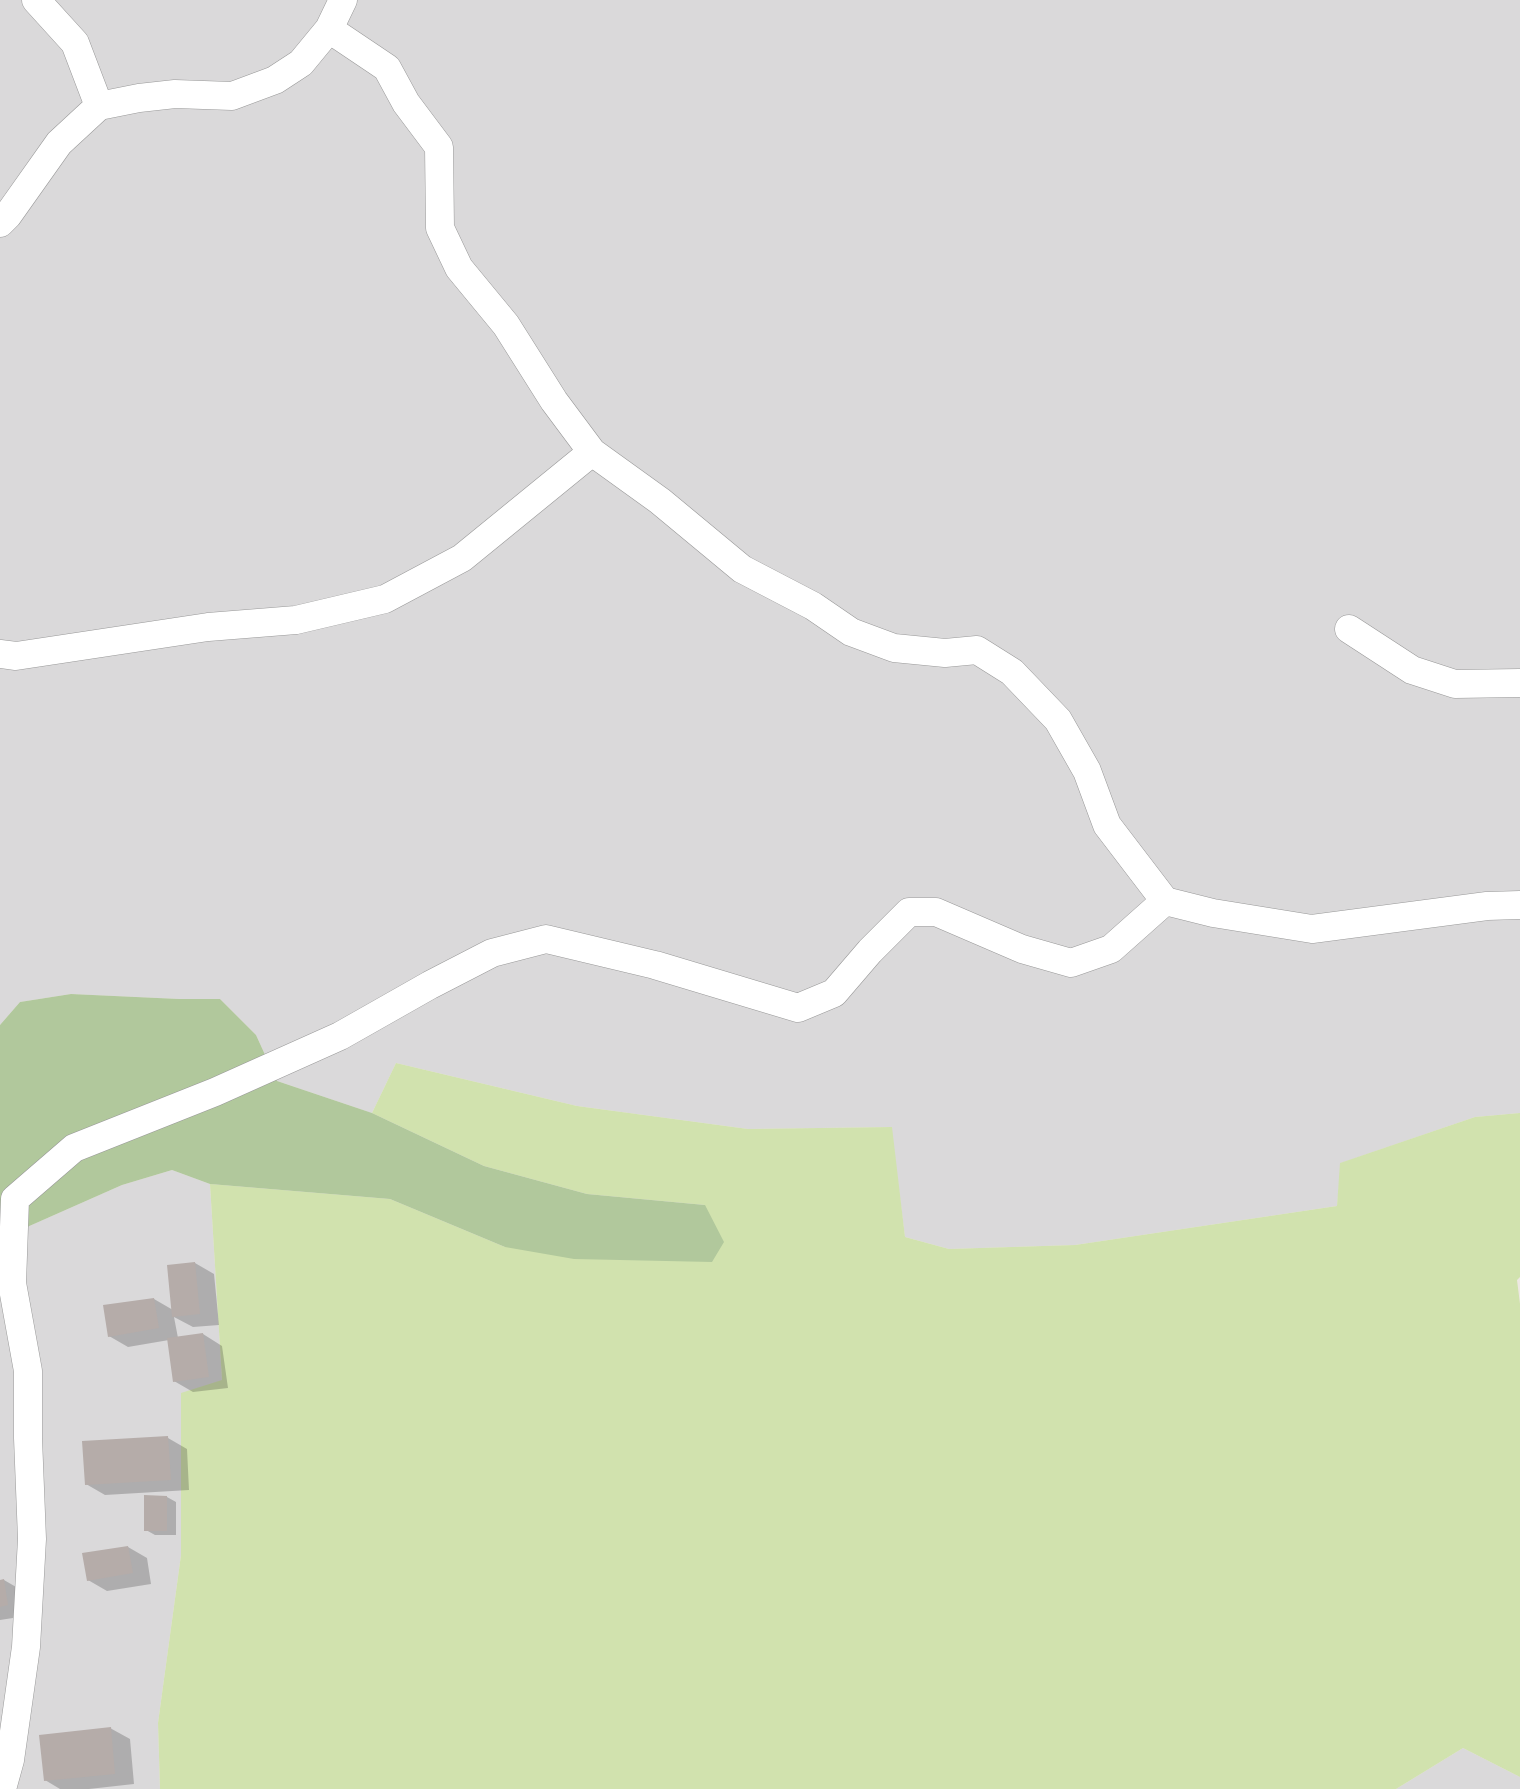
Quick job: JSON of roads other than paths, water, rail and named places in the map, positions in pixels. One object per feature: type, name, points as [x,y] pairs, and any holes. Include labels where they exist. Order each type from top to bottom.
[{"type":"street","points":[[36,0],[76,43],[98,106]]},
{"type":"street","points":[[0,223],[8,215],[59,143],[98,106],[139,98],[175,94],[232,96],[275,80],[301,63],[329,29],[343,0]]},
{"type":"street","points":[[329,29],[387,68],[406,103],[439,147],[440,228],[459,268],[506,325],[554,401],[592,452],[660,501],[742,568],[813,606],[851,632],[894,648],[945,653],[977,650],[1012,672],[1058,720],[1088,771],[1107,825],[1165,901],[1213,913],[1312,929],[1487,906],[1520,905]]},
{"type":"street","points":[[0,654],[16,656],[208,627],[296,620],[385,599],[462,558],[592,452]]},
{"type":"street","points":[[1349,629],[1412,670],[1456,684],[1520,684]]},
{"type":"street","points":[[2,1789],[10,1760],[26,1647],[32,1539],[28,1438],[28,1371],[12,1283],[15,1199],[74,1148],[216,1092],[340,1036],[430,985],[492,953],[546,939],[655,965],[798,1008],[834,993],[870,951],[909,912],[936,912],[1022,949],[1071,963],[1112,949],[1165,901]]}]
